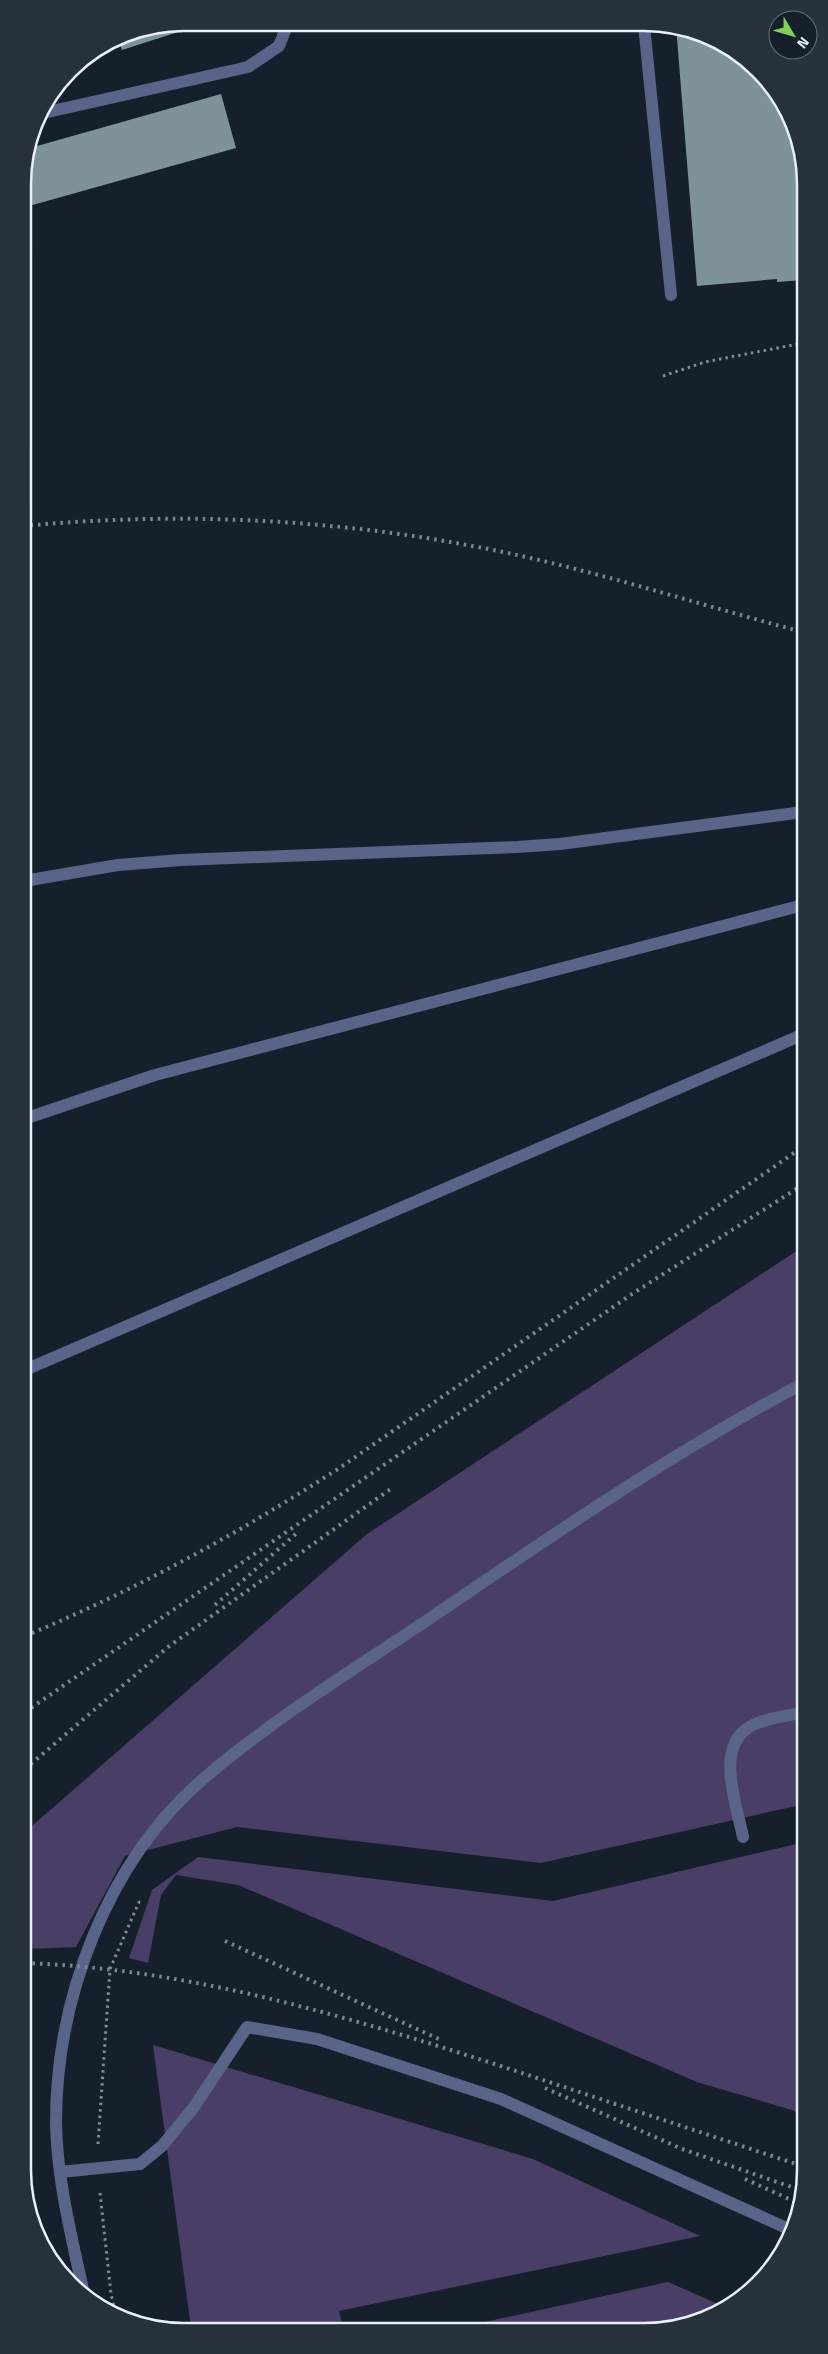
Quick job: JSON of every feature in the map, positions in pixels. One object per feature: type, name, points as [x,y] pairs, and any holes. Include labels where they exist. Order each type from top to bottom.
[{"type":"street","points":[[50,112],[248,67],[279,46],[285,31]]},
{"type":"street","points":[[645,31],[671,295]]},
{"type":"street","points":[[32,880],[118,865],[189,859],[560,844],[797,813]]},
{"type":"street","points":[[32,1116],[155,1075],[797,906]]},
{"type":"street","points":[[31,1367],[797,1037]]},
{"type":"street","points":[[82,2283],[60,2172],[56,2124],[60,2057],[73,1993],[96,1932],[122,1877],[152,1832],[201,1780],[273,1724],[589,1510],[747,1413],[796,1387]]},
{"type":"street","points":[[743,1837],[729,1764],[735,1740],[748,1727],[796,1714]]},
{"type":"street","points":[[60,2172],[140,2164],[162,2146],[194,2107],[247,2026],[317,2039],[501,2099],[785,2228]]},
{"type":"path","points":[[663,376],[705,362],[797,344]]},
{"type":"path","points":[[114,2305],[97,2168],[110,1969],[140,1902],[122,1877]]},
{"type":"shaded area","points":[[796,1251],[796,1806],[541,1863],[237,1827],[125,1856],[76,1947],[31,1949],[31,1827],[367,1534]]},
{"type":"shaded area","points":[[796,1844],[796,2111],[697,2082],[238,1885],[176,1875],[161,1895],[148,1963],[129,1958],[152,1890],[198,1857],[553,1901]]},
{"type":"shaded area","points":[[153,2045],[533,2159],[700,2236],[339,2311],[342,2323],[190,2323]]},
{"type":"shaded area","points":[[668,2282],[717,2304],[693,2315],[674,2320],[644,2323],[480,2323]]},
{"type":"building","points":[[180,31],[122,50],[121,46],[135,39]]},
{"type":"building","points":[[677,35],[693,39],[720,52],[752,76],[765,91],[781,117],[789,135],[794,154],[797,184],[797,280],[777,282],[777,279],[697,286]]},
{"type":"building","points":[[221,94],[236,148],[32,205],[32,174],[36,146]]},
{"type":"railway","points":[[32,525],[83,521],[204,519],[324,525],[384,532],[541,560],[797,630]]},
{"type":"railway","points":[[31,1633],[107,1600],[185,1560],[300,1493],[338,1469],[797,1151]]},
{"type":"railway","points":[[31,1708],[635,1292],[796,1189]]},
{"type":"railway","points":[[31,1764],[168,1647],[392,1488]]},
{"type":"railway","points":[[215,1605],[298,1532]]},
{"type":"railway","points":[[225,1941],[443,2041]]},
{"type":"railway","points":[[31,1963],[88,1967],[151,1975],[213,1986],[274,2000],[396,2033],[796,2164]]},
{"type":"railway","points":[[545,2088],[682,2149],[795,2188]]},
{"type":"railway","points":[[745,2179],[794,2201]]}]
